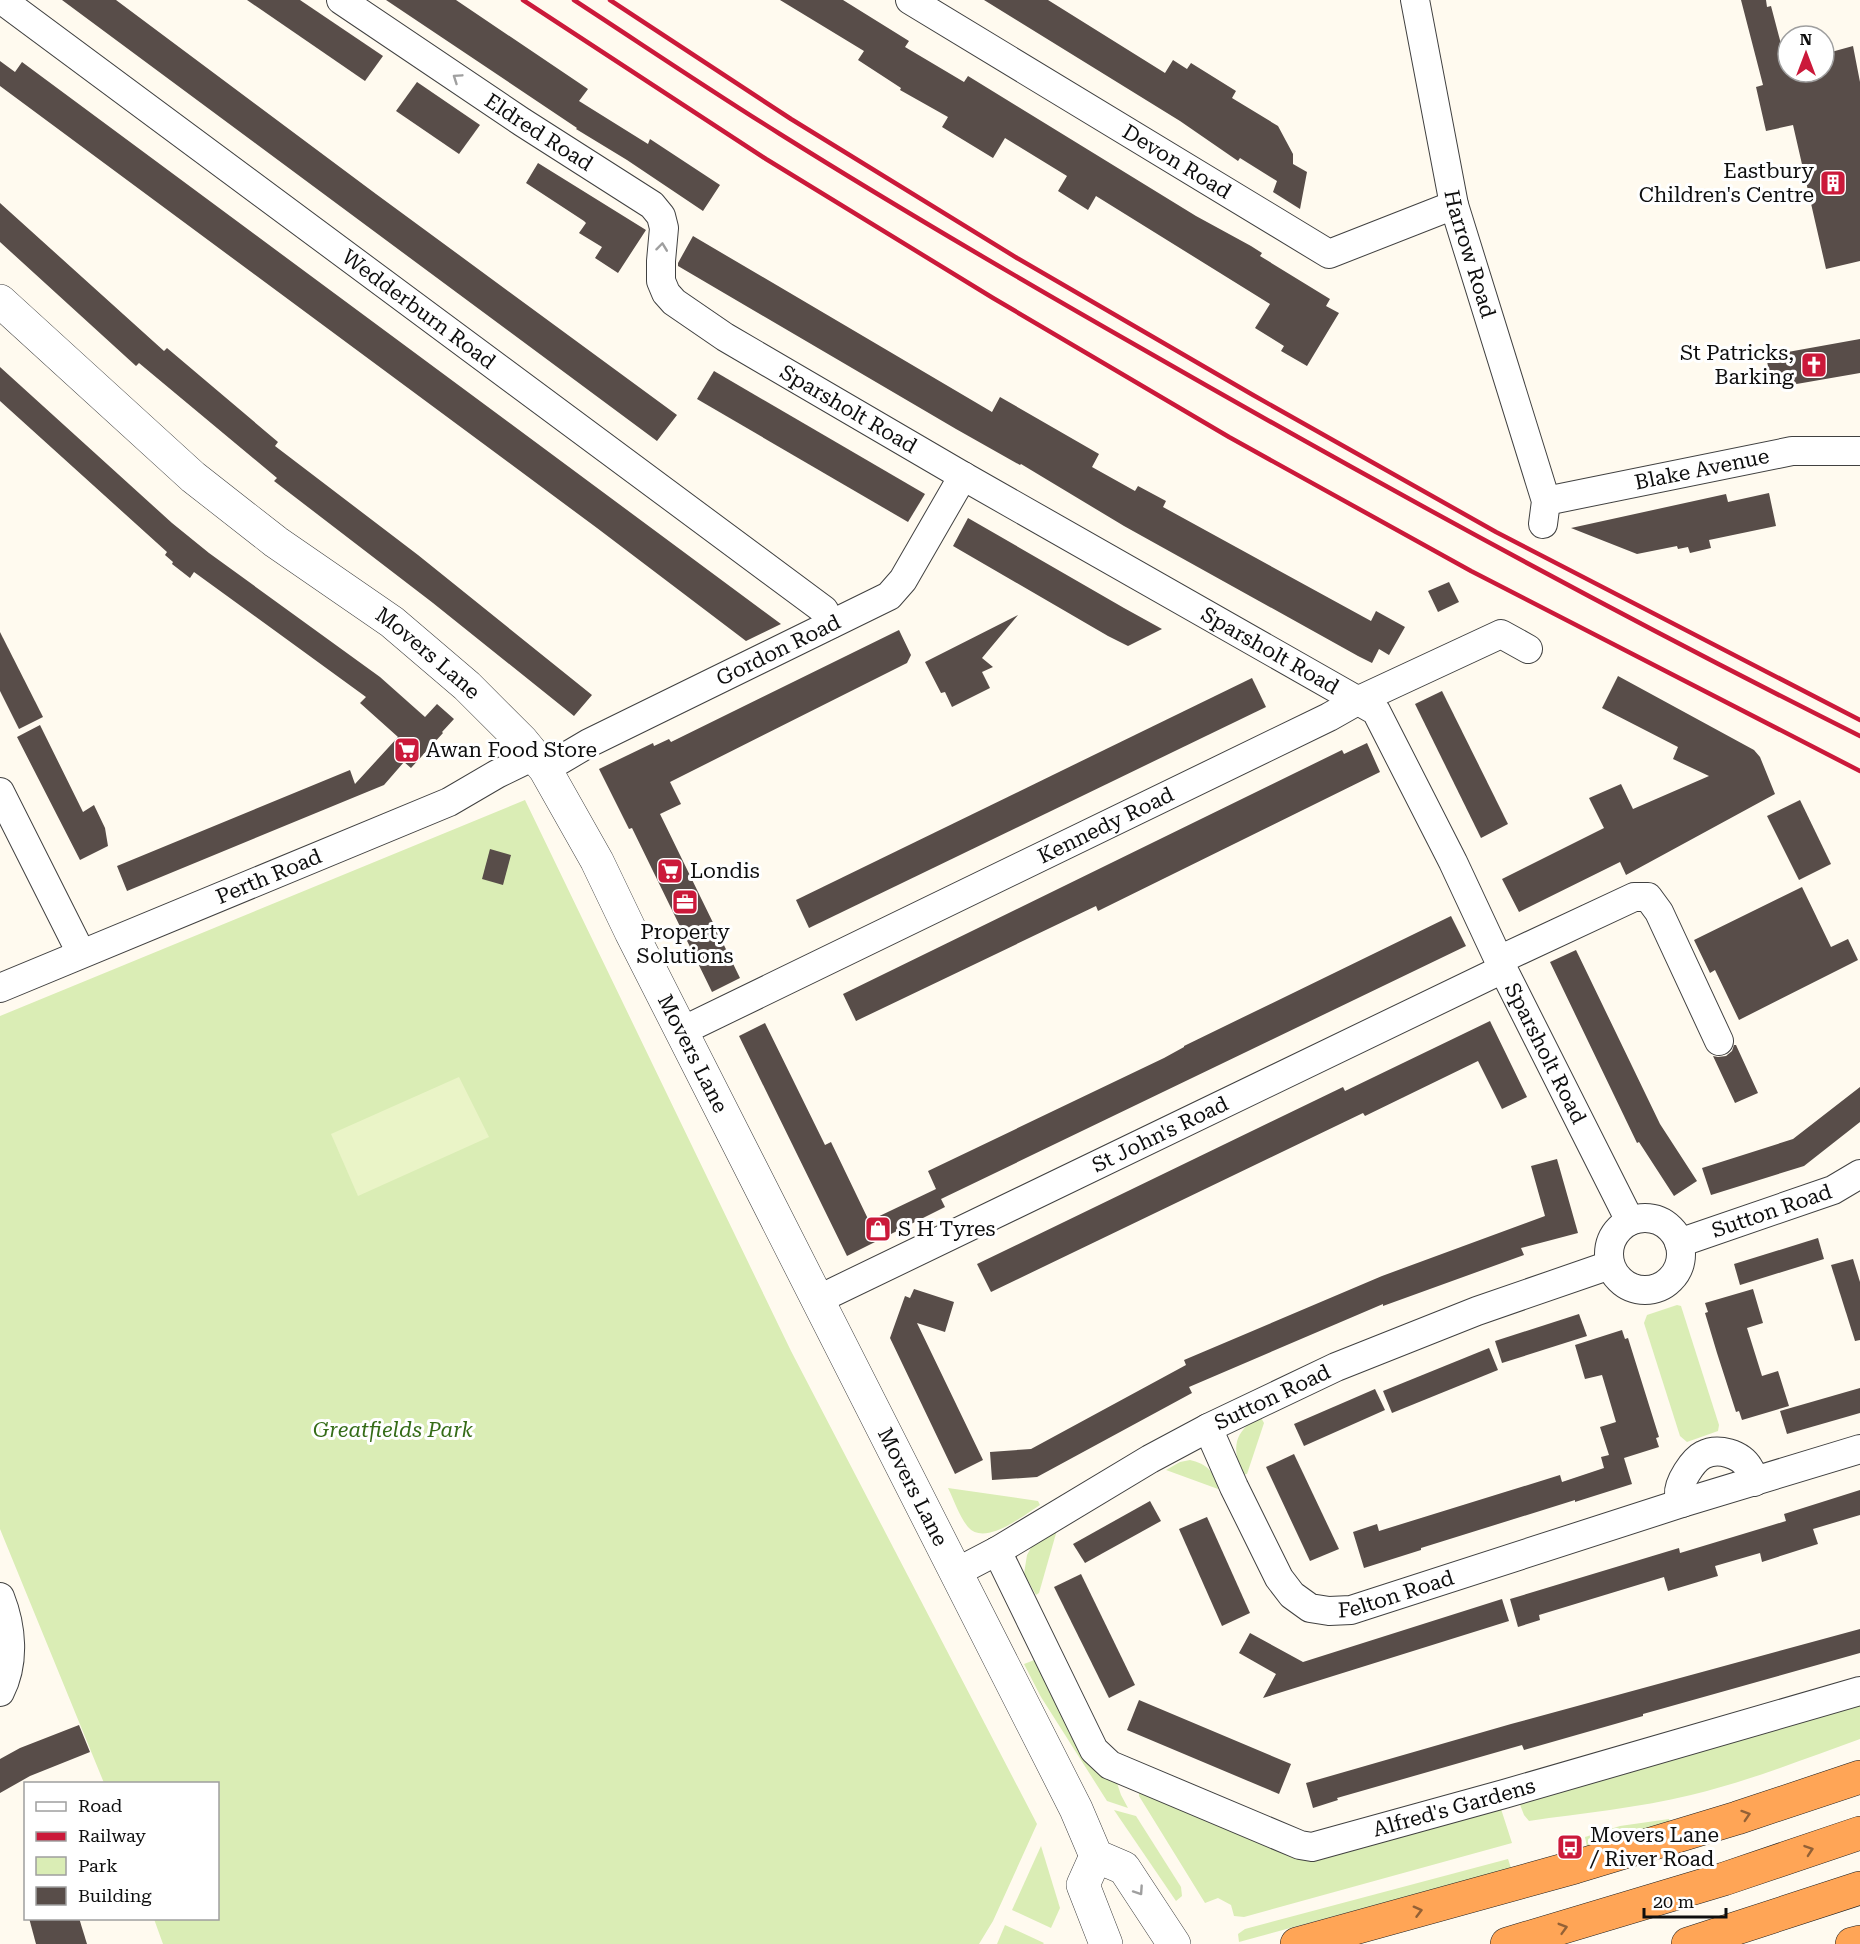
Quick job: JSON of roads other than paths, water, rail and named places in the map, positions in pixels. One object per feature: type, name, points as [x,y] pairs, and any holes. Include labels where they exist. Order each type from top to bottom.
[{"type":"highway","points":[[1297,1944],[1575,1867],[1737,1818],[1860,1777]]},
{"type":"highway","points":[[1507,1944],[1724,1879],[1860,1833]]},
{"type":"highway","points":[[1688,1944],[1860,1888]]},
{"type":"highway","points":[[1852,1944],[1860,1942]]},
{"type":"street","name":"Wedderburn Road","points":[[2,0],[824,610],[831,624]]},
{"type":"street","name":"Eldred Road","points":[[341,0],[522,122],[652,205],[661,216],[664,228],[661,281],[666,293],[674,302]]},
{"type":"street","name":"Devon Road","points":[[910,0],[1329,254],[1454,205]]},
{"type":"street","name":"Harrow Road","points":[[1415,0],[1454,205],[1544,512]]},
{"type":"street","name":"Movers Lane","points":[[0,302],[193,477],[276,542],[393,622],[467,686],[522,741],[539,763],[597,861],[1076,1809],[1096,1856]]},
{"type":"street","name":"Sparsholt Road","points":[[674,302],[725,337],[963,476],[1376,711],[1382,719],[1501,965],[1630,1221]]},
{"type":"street","name":"Blake Avenue","points":[[1544,512],[1792,451],[1860,452]]},
{"type":"street","name":"Gordon Road","points":[[539,763],[589,743],[889,596],[903,580],[963,476]]},
{"type":"street","name":"Kennedy Road","points":[[682,1031],[1319,722],[1359,700],[1501,634],[1528,649]]},
{"type":"street","name":"Perth Road","points":[[0,988],[449,802],[497,774],[539,763]]},
{"type":"street","points":[[0,792],[81,953]]},
{"type":"street","name":"St John's Road","points":[[817,1300],[1501,965],[1634,897],[1648,897],[1659,912],[1719,1041]]},
{"type":"street","name":"Sutton Road","points":[[1679,1243],[1833,1190],[1860,1174]]},
{"type":"street","points":[[1638,1218],[1655,1219],[1670,1228],[1679,1243],[1681,1256],[1678,1269],[1662,1286],[1652,1290],[1641,1290],[1628,1286],[1617,1277],[1610,1265],[1608,1255],[1614,1235],[1630,1221],[1638,1218]]},
{"type":"street","name":"Sutton Road","points":[[955,1573],[997,1551],[1141,1464],[1208,1428],[1347,1363],[1476,1311],[1610,1265]]},
{"type":"street","name":"Felton Road","points":[[1208,1428],[1279,1578],[1292,1595],[1310,1608],[1329,1611],[1351,1610],[1682,1503],[1860,1449]]},
{"type":"street","points":[[1682,1503],[1679,1493],[1683,1479],[1702,1455],[1717,1452],[1731,1454],[1743,1461],[1750,1469],[1754,1482]]},
{"type":"street","name":"Alfred's Gardens","points":[[997,1551],[1094,1750],[1110,1765],[1300,1845],[1312,1847],[1860,1691]]},
{"type":"street","points":[[0,1597],[10,1635],[10,1659],[5,1682],[0,1692]]},
{"type":"street","points":[[1106,1944],[1083,1885],[1096,1856],[1124,1868],[1174,1944]]},
{"type":"railway","points":[[523,0],[766,159],[993,298],[1229,437],[1471,571],[1860,771]]},
{"type":"railway","points":[[574,0],[824,162],[1094,321],[1497,547],[1860,736]]},
{"type":"railway","points":[[610,0],[791,119],[1017,258],[1253,395],[1496,532],[1860,720]]},
{"type":"place","name":"Eastbury Children's Centre","points":[[1833,183]]},
{"type":"place","name":"St Patricks, Barking","points":[[1814,365]]},
{"type":"place","name":"Awan Food Store","points":[[407,750]]},
{"type":"place","name":"Londis","points":[[670,871]]},
{"type":"place","name":"Property Solutions","points":[[685,902]]},
{"type":"place","name":"S H Tyres","points":[[878,1229]]},
{"type":"place","name":"Movers Lane / River Road","points":[[1570,1847]]},
{"type":"park label","name":"Greatfields Park","points":[[393,1430]]}]
